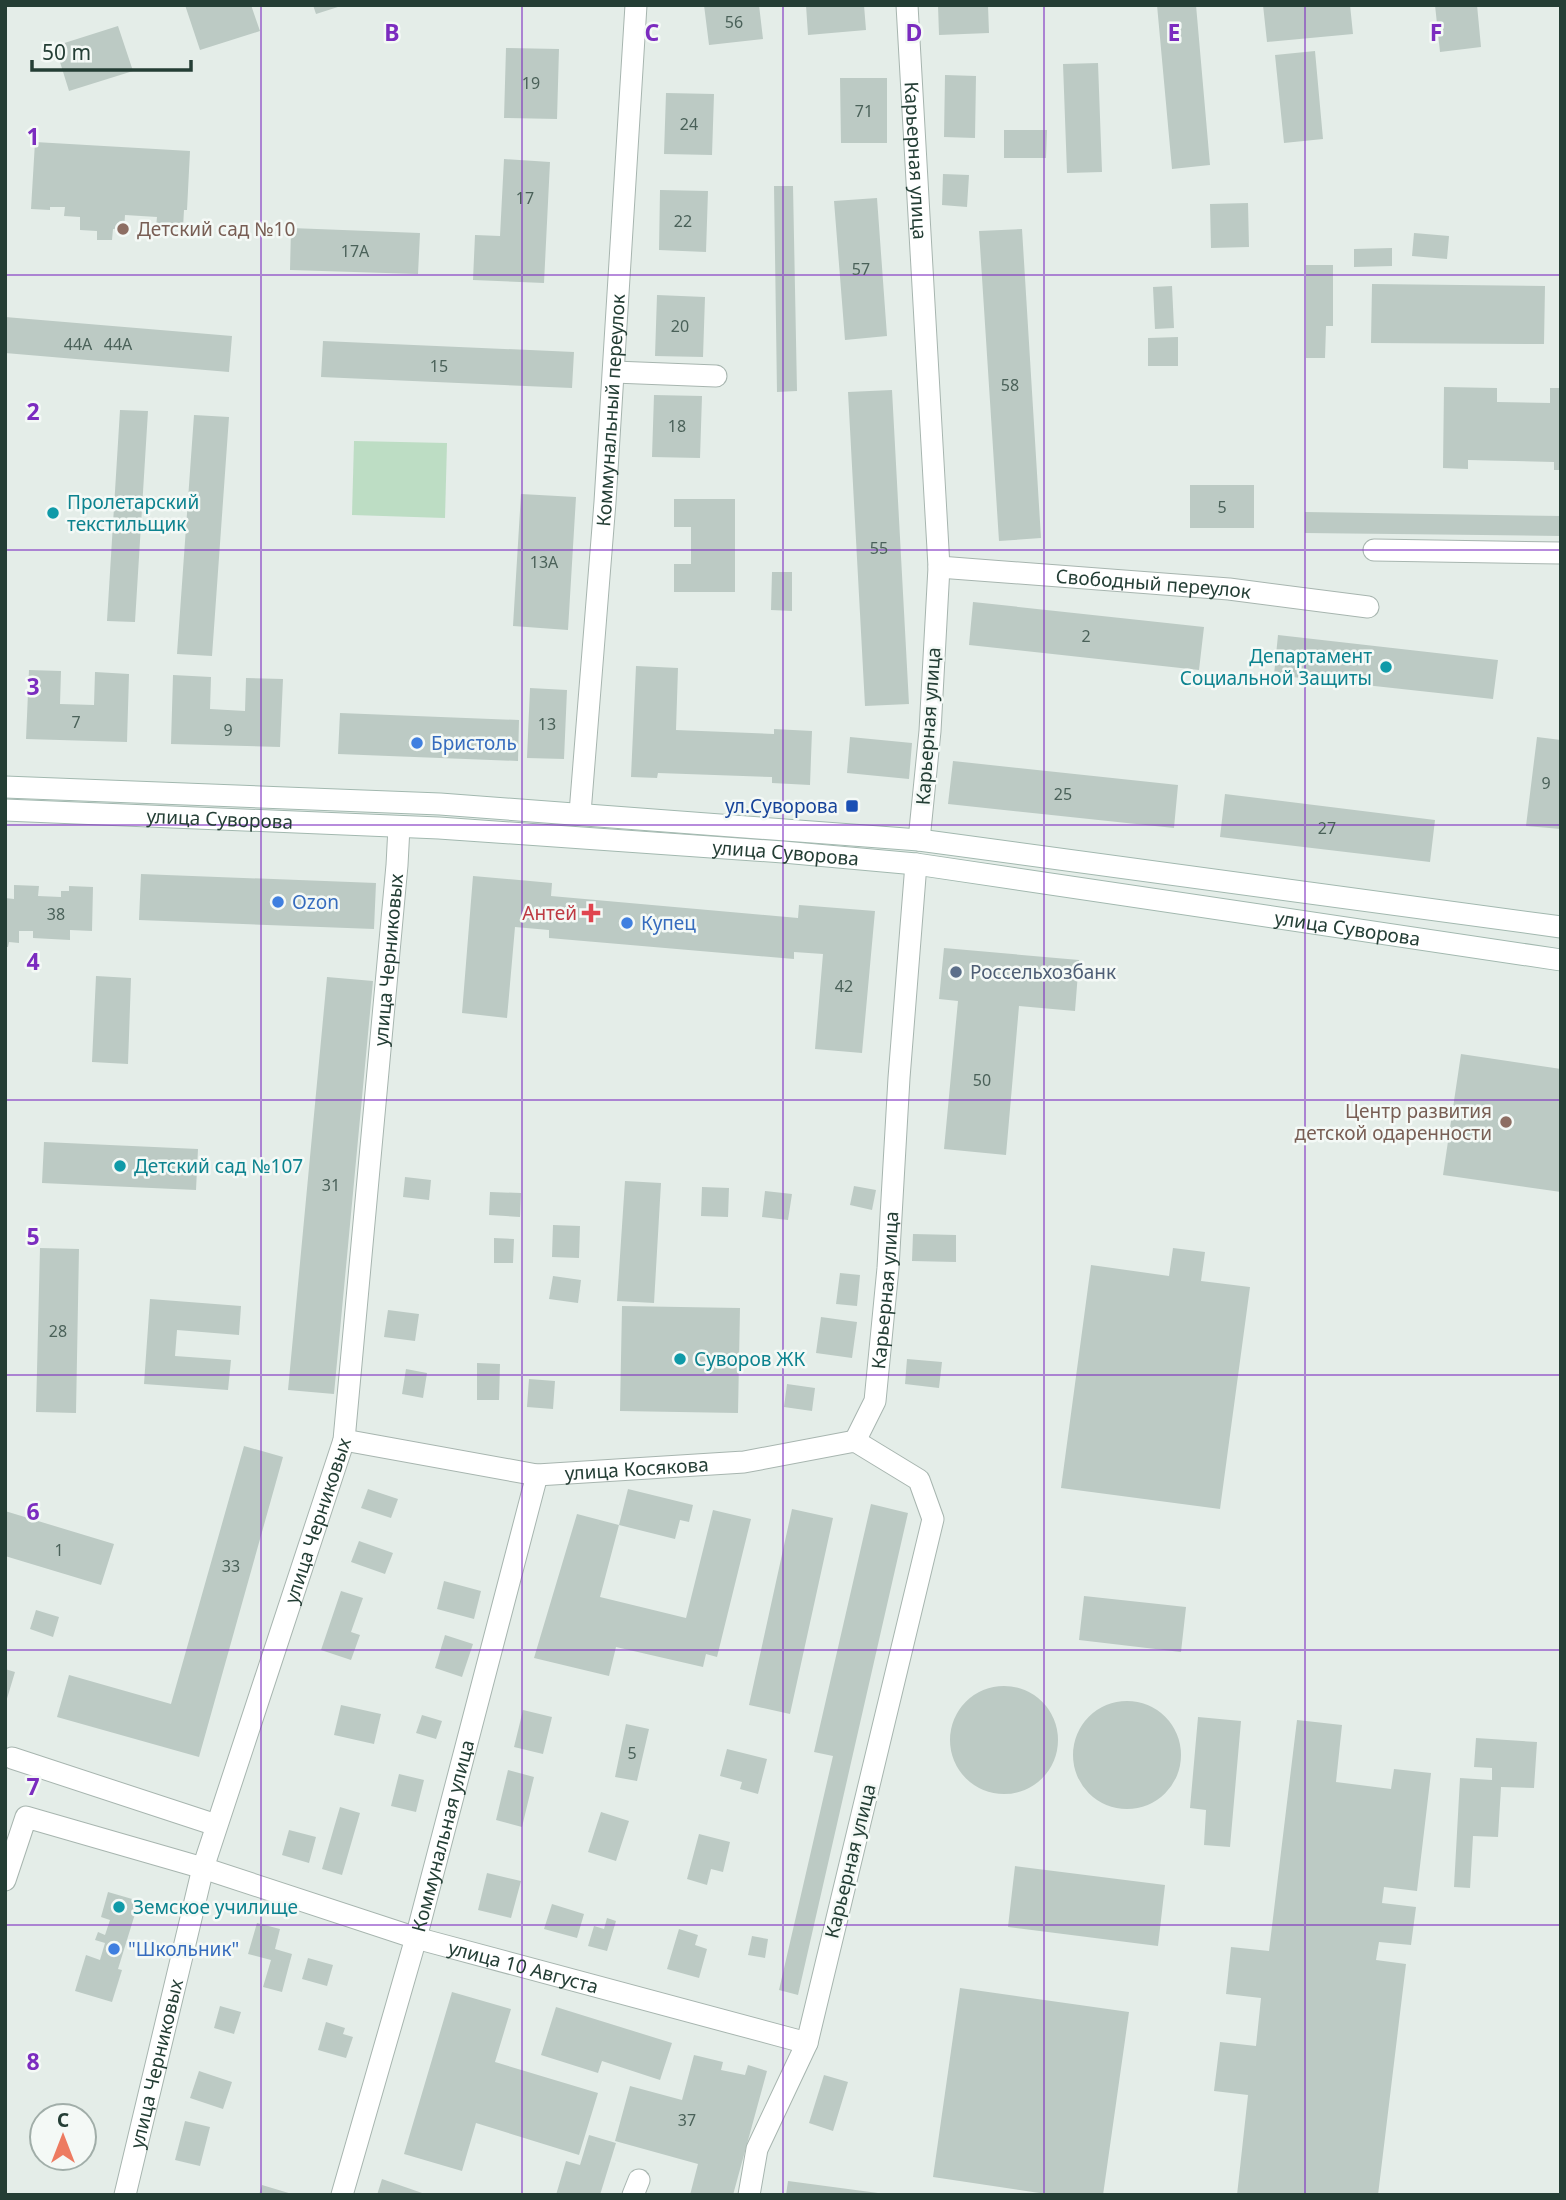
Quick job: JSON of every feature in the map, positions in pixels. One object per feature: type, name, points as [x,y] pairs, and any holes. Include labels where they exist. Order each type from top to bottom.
[{"type":"street","name":"Коммунальный переулок","points":[[580,814],[614,373],[636,5]]},
{"type":"street","name":"Карьерная улица","points":[[749,2195],[757,2149],[807,2043],[933,1519],[919,1480],[855,1441],[875,1401],[888,1268],[899,1078],[930,730],[939,567],[907,5]]},
{"type":"street","points":[[614,373],[716,376]]},
{"type":"street","points":[[1374,550],[1561,553]]},
{"type":"street","name":"Свободный переулок","points":[[939,567],[1229,589],[1368,607]]},
{"type":"street","name":"улица Суворова","points":[[5,787],[440,804],[919,840],[1561,927]]},
{"type":"street","name":"улица Суворова","points":[[5,810],[399,827],[783,852],[916,864],[1561,960]]},
{"type":"street","name":"улица Черниковых","points":[[125,2195],[203,1868],[344,1440],[399,827]]},
{"type":"street","name":"улица Косякова","points":[[344,1440],[537,1475],[744,1462],[855,1441]]},
{"type":"street","name":"Коммунальная улица","points":[[342,2195],[416,1938],[537,1475]]},
{"type":"street","points":[[12,1758],[216,1825]]},
{"type":"street","name":"улица 10 Августа","points":[[5,1880],[26,1817],[203,1868],[416,1938],[807,2043]]},
{"type":"green space","points":[[354,441],[447,443],[445,518],[352,515]]},
{"type":"building","points":[[185,5],[251,5],[260,31],[200,50]]},
{"type":"building","points":[[313,5],[341,5],[341,6],[316,14]]},
{"type":"building","points":[[704,5],[759,5],[763,39],[709,45]]},
{"type":"building","points":[[806,5],[864,5],[866,30],[808,35]]},
{"type":"building","points":[[938,5],[988,5],[989,33],[939,35]]},
{"type":"building","points":[[1157,5],[1196,5],[1210,165],[1172,169]]},
{"type":"building","points":[[1263,5],[1350,5],[1353,34],[1267,42]]},
{"type":"building","points":[[1435,5],[1477,5],[1481,47],[1440,52]]},
{"type":"building","points":[[118,26],[133,71],[69,91],[55,46]]},
{"type":"building","points":[[506,48],[559,49],[557,119],[504,118]]},
{"type":"building","points":[[1315,51],[1323,139],[1284,143],[1275,55]]},
{"type":"building","points":[[1098,63],[1102,172],[1067,173],[1063,64]]},
{"type":"building","points":[[945,75],[976,76],[975,138],[944,137]]},
{"type":"building","points":[[840,78],[887,78],[887,143],[841,143]]},
{"type":"building","points":[[666,93],[714,94],[712,155],[664,154]]},
{"type":"building","points":[[1004,130],[1047,130],[1046,158],[1004,158]]},
{"type":"building","points":[[35,142],[190,151],[187,210],[184,210],[183,228],[156,227],[157,217],[125,215],[124,230],[113,229],[112,240],[97,240],[97,231],[80,230],[80,217],[64,216],[65,207],[50,207],[50,210],[31,209]]},
{"type":"building","points":[[504,159],[550,162],[544,283],[473,280],[475,235],[500,236]]},
{"type":"building","points":[[943,174],[969,175],[967,207],[942,205]]},
{"type":"building","points":[[774,186],[793,186],[797,391],[777,392]]},
{"type":"building","points":[[660,190],[708,191],[706,252],[659,250]]},
{"type":"building","points":[[877,198],[887,336],[845,340],[834,201]]},
{"type":"building","points":[[1248,203],[1249,247],[1211,248],[1210,204]]},
{"type":"building","points":[[291,228],[420,233],[418,274],[290,270]]},
{"type":"building","points":[[1022,229],[1041,538],[999,541],[979,231]]},
{"type":"building","points":[[1414,233],[1449,236],[1447,259],[1412,256]]},
{"type":"building","points":[[1392,248],[1392,266],[1354,267],[1354,249]]},
{"type":"building","points":[[1306,265],[1333,265],[1333,326],[1326,326],[1325,358],[1306,358]]},
{"type":"building","points":[[1372,284],[1545,286],[1544,344],[1371,343]]},
{"type":"building","points":[[1172,286],[1174,328],[1155,329],[1153,287]]},
{"type":"building","points":[[657,295],[705,297],[703,357],[655,356]]},
{"type":"building","points":[[5,317],[232,336],[229,372],[5,353]]},
{"type":"building","points":[[1178,337],[1178,366],[1148,366],[1148,338]]},
{"type":"building","points":[[323,341],[574,352],[572,388],[321,377]]},
{"type":"building","points":[[1444,387],[1497,388],[1497,402],[1550,403],[1550,388],[1561,388],[1561,470],[1554,470],[1554,462],[1468,460],[1468,469],[1443,468]]},
{"type":"building","points":[[892,390],[909,704],[865,706],[848,392]]},
{"type":"building","points":[[654,395],[702,396],[700,458],[652,457]]},
{"type":"building","points":[[120,410],[148,411],[135,622],[107,621]]},
{"type":"building","points":[[194,415],[229,417],[212,656],[177,654]]},
{"type":"building","points":[[1190,485],[1254,485],[1254,528],[1190,528]]},
{"type":"building","points":[[521,494],[576,497],[568,630],[513,626]]},
{"type":"building","points":[[674,499],[735,499],[735,592],[674,592],[674,564],[691,564],[691,527],[674,527]]},
{"type":"building","points":[[1305,512],[1561,516],[1561,536],[1305,533]]},
{"type":"building","points":[[772,572],[792,572],[792,611],[771,610]]},
{"type":"building","points":[[973,602],[1204,627],[1199,670],[969,645]]},
{"type":"building","name":"Департамент Социальной Защиты","points":[[1278,635],[1498,660],[1493,699],[1274,675]]},
{"type":"building","points":[[636,666],[678,668],[676,730],[774,734],[774,729],[812,731],[810,785],[772,783],[772,777],[658,773],[657,778],[631,777]]},
{"type":"building","points":[[29,670],[61,671],[60,704],[94,705],[95,672],[129,674],[127,742],[26,739]]},
{"type":"building","points":[[173,675],[211,677],[210,709],[245,711],[246,678],[283,679],[280,747],[171,744]]},
{"type":"building","points":[[530,688],[567,690],[564,759],[527,758]]},
{"type":"building","points":[[340,713],[519,720],[518,761],[338,754]]},
{"type":"building","points":[[850,737],[912,743],[909,779],[847,773]]},
{"type":"building","points":[[1537,737],[1561,740],[1561,829],[1526,826]]},
{"type":"building","points":[[953,761],[1178,785],[1174,828],[948,804]]},
{"type":"building","points":[[1225,794],[1435,820],[1430,862],[1220,837]]},
{"type":"building","points":[[141,874],[376,883],[374,929],[139,920]]},
{"type":"building","points":[[473,876],[552,883],[551,896],[798,918],[799,905],[875,911],[862,1053],[815,1049],[823,954],[794,952],[794,959],[549,938],[549,930],[515,927],[507,1018],[462,1013]]},
{"type":"building","points":[[14,885],[39,886],[38,896],[61,897],[61,891],[69,891],[69,886],[93,887],[92,931],[70,930],[70,940],[33,938],[33,931],[19,931],[19,943],[9,942],[8,947],[5,947],[5,898],[14,899]]},
{"type":"building","points":[[944,948],[1079,960],[1075,1011],[1019,1006],[1006,1155],[944,1149],[958,1001],[939,999]]},
{"type":"building","points":[[96,976],[131,978],[128,1064],[92,1062]]},
{"type":"building","points":[[327,977],[373,981],[334,1394],[288,1390]]},
{"type":"building","name":"Центр развития детской одаренности","points":[[1461,1054],[1561,1069],[1561,1192],[1443,1175]]},
{"type":"building","name":"Детский сад №107","points":[[44,1142],[198,1149],[196,1190],[42,1183]]},
{"type":"building","points":[[405,1177],[431,1180],[429,1200],[403,1197]]},
{"type":"building","points":[[625,1181],[661,1183],[654,1303],[617,1301]]},
{"type":"building","points":[[854,1186],[876,1190],[872,1210],[850,1205]]},
{"type":"building","points":[[702,1187],[729,1188],[728,1217],[701,1216]]},
{"type":"building","points":[[765,1191],[792,1194],[788,1220],[762,1217]]},
{"type":"building","points":[[490,1192],[521,1193],[520,1217],[489,1215]]},
{"type":"building","points":[[553,1225],[580,1226],[579,1258],[552,1257]]},
{"type":"building","points":[[913,1234],[956,1235],[956,1262],[912,1261]]},
{"type":"building","points":[[494,1238],[514,1239],[513,1263],[494,1263]]},
{"type":"building","points":[[40,1248],[79,1249],[76,1413],[36,1412]]},
{"type":"building","points":[[1173,1248],[1205,1252],[1201,1281],[1250,1287],[1220,1509],[1061,1488],[1091,1265],[1169,1276]]},
{"type":"building","points":[[840,1273],[860,1275],[857,1306],[836,1304]]},
{"type":"building","points":[[553,1276],[581,1280],[578,1303],[549,1299]]},
{"type":"building","points":[[150,1299],[241,1306],[239,1335],[177,1330],[175,1356],[231,1360],[228,1390],[144,1384]]},
{"type":"building","name":"Суворов ЖК","points":[[622,1306],[740,1308],[738,1413],[620,1411]]},
{"type":"building","points":[[388,1310],[419,1314],[415,1341],[384,1337]]},
{"type":"building","points":[[821,1317],[857,1322],[852,1358],[816,1353]]},
{"type":"building","points":[[907,1359],[942,1362],[939,1388],[905,1384]]},
{"type":"building","points":[[477,1363],[500,1364],[499,1400],[477,1400]]},
{"type":"building","points":[[406,1369],[427,1373],[423,1398],[402,1394]]},
{"type":"building","points":[[529,1379],[555,1381],[553,1409],[527,1407]]},
{"type":"building","points":[[787,1384],[815,1388],[812,1411],[784,1407]]},
{"type":"building","points":[[244,1446],[283,1457],[199,1757],[57,1717],[69,1675],[171,1704]]},
{"type":"building","points":[[368,1489],[398,1499],[391,1518],[361,1508]]},
{"type":"building","points":[[628,1489],[693,1505],[689,1522],[680,1520],[675,1539],[619,1525]]},
{"type":"building","points":[[871,1504],[908,1513],[798,1995],[779,1990],[833,1756],[814,1752]]},
{"type":"building","points":[[792,1509],[833,1518],[790,1714],[749,1705]]},
{"type":"building","points":[[713,1510],[751,1519],[717,1657],[706,1654],[703,1667],[616,1647],[609,1676],[534,1658],[577,1514],[619,1525],[600,1597],[686,1618]]},
{"type":"building","points":[[5,1511],[114,1544],[101,1585],[5,1556]]},
{"type":"building","points":[[359,1541],[393,1553],[385,1574],[351,1562]]},
{"type":"building","points":[[444,1581],[481,1591],[474,1619],[437,1609]]},
{"type":"building","points":[[341,1591],[363,1598],[351,1632],[360,1635],[351,1660],[321,1650]]},
{"type":"building","points":[[1084,1596],[1186,1607],[1181,1652],[1079,1640]]},
{"type":"building","points":[[36,1610],[59,1617],[53,1637],[30,1629]]},
{"type":"building","points":[[445,1635],[473,1644],[462,1677],[435,1668]]},
{"type":"building","points":[[5,1669],[15,1672],[6,1702],[5,1702]]},
{"type":"building","points":[[1004,1686],[1025,1690],[1042,1702],[1054,1719],[1058,1740],[1054,1761],[1042,1778],[1025,1790],[1004,1794],[983,1790],[966,1778],[954,1761],[950,1740],[954,1719],[966,1702],[983,1690]]},
{"type":"building","points":[[1127,1701],[1148,1705],[1165,1717],[1177,1734],[1181,1755],[1177,1776],[1165,1793],[1148,1805],[1127,1809],[1106,1805],[1089,1793],[1077,1776],[1073,1755],[1077,1734],[1089,1717],[1106,1705]]},
{"type":"building","points":[[341,1705],[381,1714],[374,1744],[334,1735]]},
{"type":"building","points":[[523,1710],[552,1717],[543,1754],[514,1747]]},
{"type":"building","points":[[422,1715],[442,1721],[436,1739],[416,1733]]},
{"type":"building","points":[[1198,1717],[1241,1721],[1230,1847],[1204,1845],[1206,1810],[1190,1808]]},
{"type":"building","points":[[1297,1720],[1342,1725],[1336,1782],[1391,1789],[1394,1769],[1431,1773],[1417,1891],[1384,1887],[1382,1903],[1416,1907],[1411,1945],[1379,1942],[1376,1960],[1406,1964],[1378,2195],[1237,2195],[1248,2095],[1214,2091],[1220,2042],[1256,2046],[1261,1998],[1226,1994],[1231,1947],[1269,1951]]},
{"type":"building","points":[[626,1724],[649,1729],[637,1781],[615,1777]]},
{"type":"building","points":[[1476,1738],[1537,1742],[1534,1788],[1501,1787],[1498,1837],[1473,1836],[1470,1888],[1454,1887],[1460,1778],[1492,1780],[1492,1768],[1474,1767]]},
{"type":"building","points":[[727,1749],[767,1759],[758,1794],[740,1789],[742,1782],[720,1776]]},
{"type":"building","points":[[508,1770],[534,1777],[522,1827],[496,1820]]},
{"type":"building","points":[[399,1774],[424,1780],[416,1812],[391,1806]]},
{"type":"building","points":[[340,1807],[360,1813],[342,1875],[322,1869]]},
{"type":"building","points":[[601,1812],[629,1821],[616,1861],[588,1852]]},
{"type":"building","points":[[289,1830],[316,1837],[309,1863],[282,1855]]},
{"type":"building","points":[[699,1834],[730,1842],[723,1872],[711,1869],[707,1885],[687,1879]]},
{"type":"building","points":[[1015,1866],[1165,1885],[1158,1946],[1008,1927]]},
{"type":"building","points":[[487,1873],[521,1881],[511,1918],[478,1910]]},
{"type":"building","name":"\"Школьник\"","points":[[108,1892],[139,1901],[118,1969],[122,1970],[112,2002],[75,1991],[86,1955],[100,1960],[105,1943],[95,1940],[98,1932],[105,1935],[110,1920],[101,1917]]},
{"type":"building","points":[[552,1904],[584,1914],[577,1938],[544,1929]]},
{"type":"building","points":[[607,1918],[616,1921],[607,1951],[588,1946],[594,1926],[604,1929]]},
{"type":"building","points":[[257,1923],[280,1929],[275,1949],[292,1954],[282,1992],[263,1987],[271,1960],[248,1954]]},
{"type":"building","points":[[679,1929],[698,1935],[695,1945],[707,1949],[699,1978],[667,1969]]},
{"type":"building","points":[[752,1936],[768,1939],[765,1958],[748,1955]]},
{"type":"building","points":[[308,1958],[333,1965],[327,1986],[302,1979]]},
{"type":"building","points":[[960,1988],[1129,2012],[1103,2195],[1053,2195],[933,2177]]},
{"type":"building","points":[[452,1992],[511,2009],[495,2062],[598,2093],[579,2155],[476,2123],[462,2171],[404,2154]]},
{"type":"building","points":[[220,2006],[241,2012],[234,2034],[214,2028]]},
{"type":"building","points":[[556,2007],[672,2043],[660,2080],[602,2061],[598,2073],[541,2055]]},
{"type":"building","points":[[326,2022],[345,2028],[343,2034],[353,2037],[346,2058],[318,2050]]},
{"type":"building","points":[[694,2055],[723,2062],[721,2070],[745,2075],[748,2065],[767,2071],[733,2195],[690,2195],[698,2164],[615,2141],[630,2086],[682,2100]]},
{"type":"building","points":[[199,2071],[232,2082],[223,2109],[190,2098]]},
{"type":"building","points":[[824,2075],[848,2082],[833,2131],[809,2123]]},
{"type":"building","points":[[185,2121],[210,2127],[200,2166],[175,2160]]},
{"type":"building","points":[[589,2135],[616,2143],[600,2195],[556,2195],[566,2161],[580,2165]]},
{"type":"building","points":[[382,2179],[425,2194],[425,2195],[377,2195]]},
{"type":"building","points":[[788,2181],[878,2193],[878,2195],[786,2195]]},
{"type":"building","points":[[262,2185],[292,2194],[292,2195],[259,2195]]},
{"type":"place","name":"Детский сад №10","points":[[123,229]]},
{"type":"place","name":"Пролетарский текстильщик","points":[[53,513]]},
{"type":"place","name":"Департамент Социальной Защиты","points":[[1386,667]]},
{"type":"place","name":"Бристоль","points":[[417,743]]},
{"type":"place","name":"ул.Суворова","points":[[852,806]]},
{"type":"place","name":"Ozon","points":[[278,902]]},
{"type":"place","name":"Антей","points":[[591,913]]},
{"type":"place","name":"Купец","points":[[627,923]]},
{"type":"place","name":"Россельхозбанк","points":[[956,972]]},
{"type":"place","name":"Центр развития детской одаренности","points":[[1506,1122]]},
{"type":"place","name":"Детский сад №107","points":[[120,1166]]},
{"type":"place","name":"Суворов ЖК","points":[[680,1359]]},
{"type":"place","name":"Земское училище","points":[[119,1907]]},
{"type":"place","name":"\"Школьник\"","points":[[114,1949]]}]
